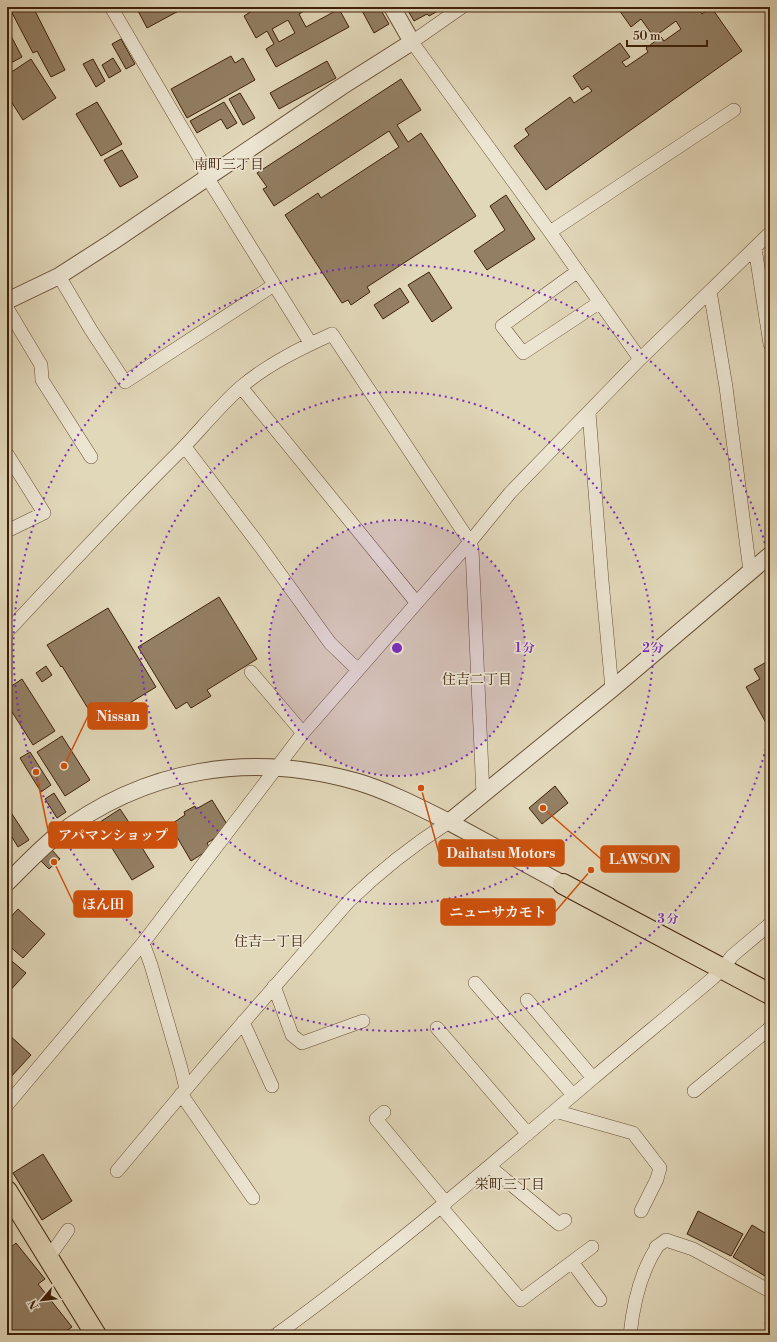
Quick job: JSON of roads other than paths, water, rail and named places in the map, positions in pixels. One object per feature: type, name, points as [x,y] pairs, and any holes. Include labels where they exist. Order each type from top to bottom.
[{"type":"main road","points":[[564,884],[770,994]]},
{"type":"main road","points":[[8,1195],[49,1257],[96,1335]]},
{"type":"street","points":[[111,7],[199,156],[207,177],[311,344]]},
{"type":"street","points":[[392,7],[412,42],[640,358]]},
{"type":"street","points":[[7,301],[59,276],[341,87],[412,42],[462,7]]},
{"type":"street","points":[[550,232],[734,110]]},
{"type":"street","points":[[7,1105],[143,943],[303,733],[470,542],[510,493],[640,358],[770,233]]},
{"type":"street","points":[[755,248],[770,344]]},
{"type":"street","points":[[578,272],[502,326],[523,353],[600,302]]},
{"type":"street","points":[[59,276],[91,330],[125,382],[274,285]]},
{"type":"street","points":[[710,291],[726,387],[750,571]]},
{"type":"street","points":[[7,308],[42,365],[42,380],[91,457]]},
{"type":"street","points":[[7,632],[241,387],[268,367],[332,334],[470,542],[472,550],[483,795]]},
{"type":"street","points":[[241,387],[416,602]]},
{"type":"street","points":[[589,412],[612,689]]},
{"type":"street","points":[[185,446],[330,643],[358,670]]},
{"type":"street","points":[[7,454],[44,513],[7,531]]},
{"type":"street","points":[[117,1172],[274,986],[349,901],[368,882],[417,843],[449,822],[483,795],[612,689],[770,555]]},
{"type":"street","points":[[251,672],[303,733]]},
{"type":"street","points":[[7,883],[54,838],[91,812],[125,794],[157,782],[221,769],[264,767],[331,776],[360,783],[400,799],[449,822],[564,884]]},
{"type":"street","points":[[276,1335],[328,1297],[490,1167],[593,1078],[713,978],[732,956],[770,924]]},
{"type":"street","points":[[143,943],[152,965],[181,1068],[184,1092],[253,1198]]},
{"type":"street","points":[[475,983],[573,1095]]},
{"type":"street","points":[[274,986],[292,1036],[302,1043],[363,1021]]},
{"type":"street","points":[[527,1000],[593,1078]]},
{"type":"street","points":[[243,1022],[272,1086]]},
{"type":"street","points":[[437,1028],[528,1134]]},
{"type":"street","points":[[694,1091],[770,1028]]},
{"type":"street","points":[[555,1111],[633,1133],[660,1168],[657,1179],[640,1211]]},
{"type":"street","points":[[384,1112],[376,1120],[521,1300],[592,1247]]},
{"type":"street","points":[[490,1167],[559,1224],[565,1220]]},
{"type":"street","points":[[49,1257],[68,1230]]},
{"type":"street","points":[[630,1335],[638,1290],[650,1258],[657,1248],[656,1247],[666,1240],[693,1249],[770,1291]]},
{"type":"street","points":[[572,1262],[600,1300]]},
{"type":"place","name":"Nissan","points":[[64,766]]},
{"type":"place","name":"アパマンショップ","points":[[36,772]]},
{"type":"place","name":"Daihatsu Motors","points":[[421,788]]},
{"type":"place","name":"LAWSON","points":[[543,808]]},
{"type":"place","name":"ほん田","points":[[54,862]]},
{"type":"place","name":"ニューサカモト","points":[[591,870]]},
{"type":"district","name":"南町三丁目","points":[[229,164]]},
{"type":"district","name":"住吉二丁目","points":[[477,679]]},
{"type":"district","name":"住吉一丁目","points":[[269,941]]},
{"type":"district","name":"栄町三丁目","points":[[510,1184]]}]
